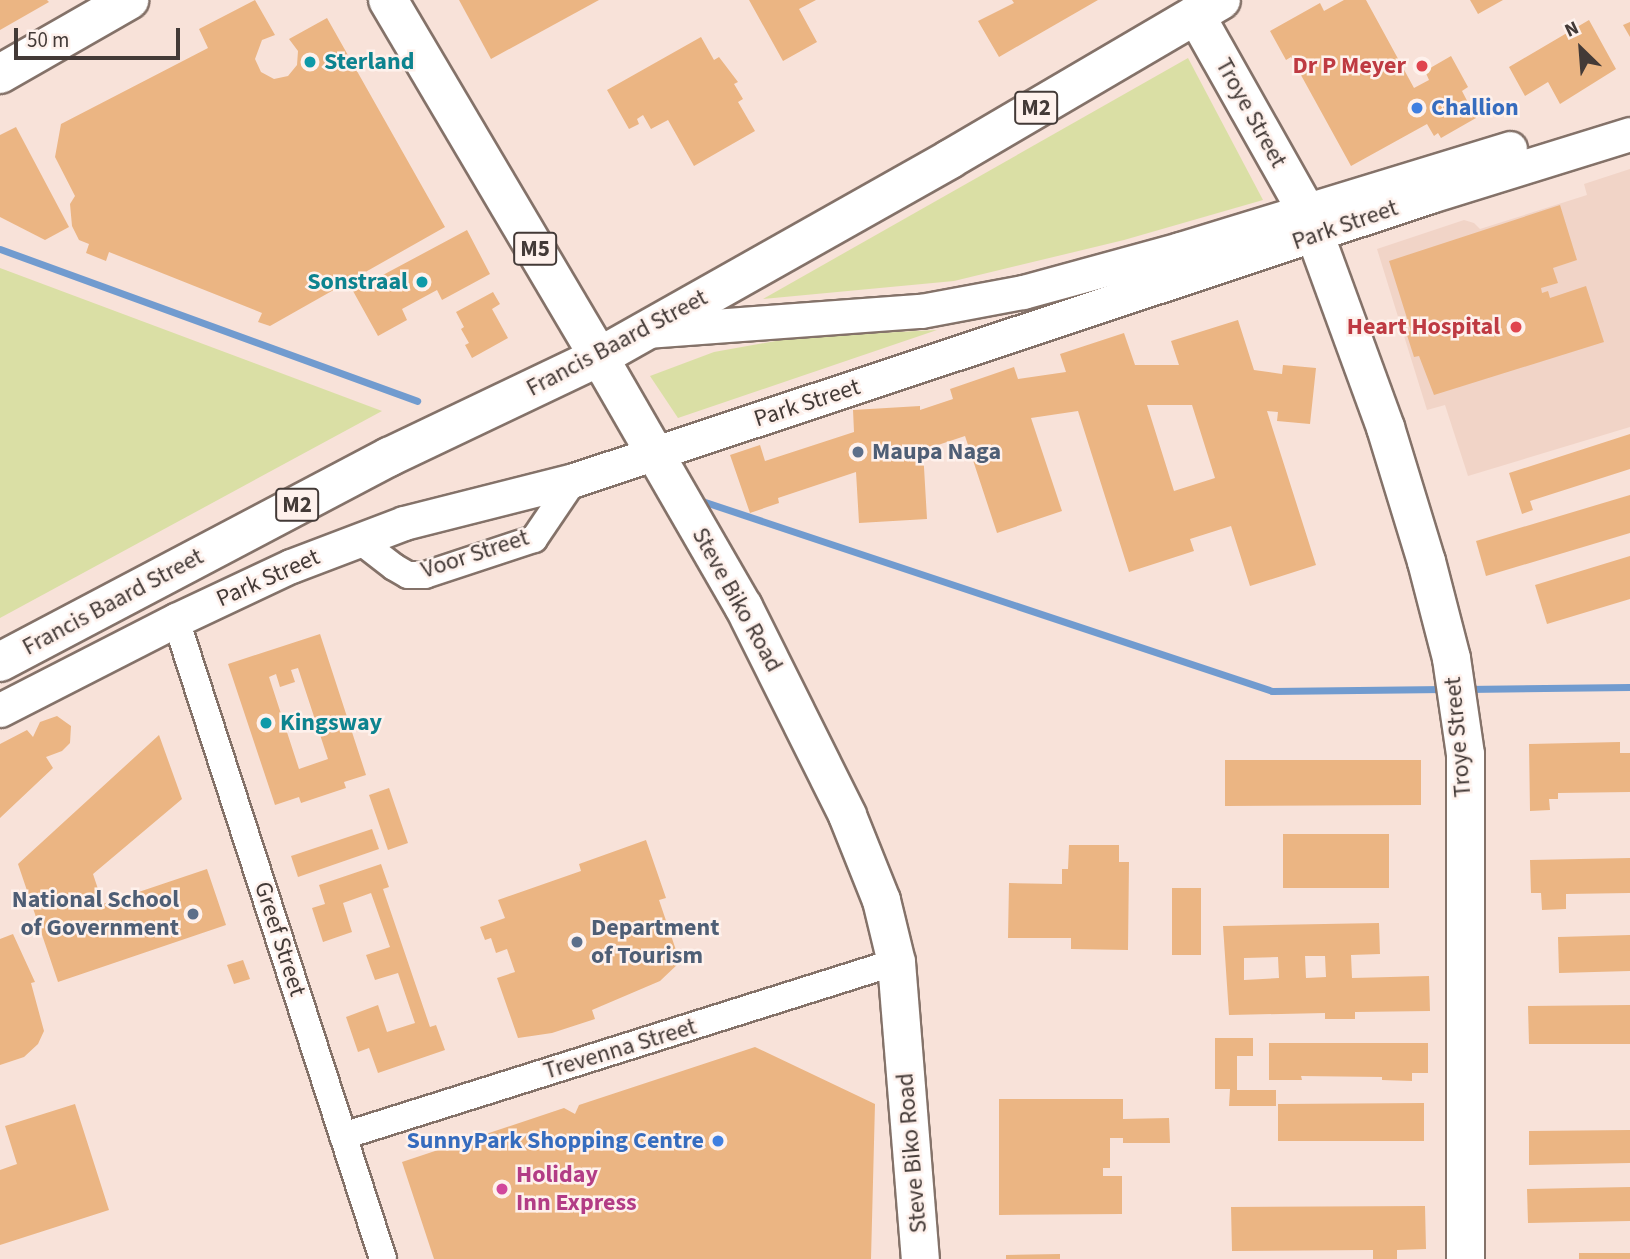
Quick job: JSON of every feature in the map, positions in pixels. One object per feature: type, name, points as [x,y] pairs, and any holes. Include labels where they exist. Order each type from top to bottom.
[{"type":"main road","points":[[0,74],[129,0]]},
{"type":"main road","name":"Steve Biko Road","points":[[388,0],[743,606],[847,815],[881,900],[896,962],[920,1259]]},
{"type":"main road","name":"Francis Baard Street","points":[[0,662],[388,457],[599,357],[1201,5]]},
{"type":"main road","name":"Troye Street","points":[[1201,5],[1310,224],[1388,439],[1426,561],[1452,670],[1465,754],[1465,1259]]},
{"type":"street","name":"Park Street","points":[[0,709],[290,566],[404,523],[575,480],[654,454],[1630,111]]},
{"type":"street","name":"Park Street","points":[[646,331],[921,311],[1023,292],[1310,224],[1630,134]]},
{"type":"street","name":"Voor Street","points":[[359,540],[408,575],[425,575],[534,539],[575,480]]},
{"type":"street","name":"Greef Street","points":[[176,620],[383,1259]]},
{"type":"street","name":"Trevenna Street","points":[[343,1136],[896,962]]},
{"type":"shaded area","name":"Heart Hospital","points":[[1630,169],[1630,427],[1468,476],[1445,405],[1427,410],[1377,249],[1464,220],[1474,223],[1480,229],[1587,195],[1584,184]]},
{"type":"green space","points":[[1188,58],[1263,200],[1124,240],[954,281],[763,299]]},
{"type":"green space","points":[[0,268],[382,411],[0,618]]},
{"type":"green space","points":[[937,330],[678,418],[650,376],[714,352],[798,337]]},
{"type":"building","points":[[0,0],[47,0],[49,2],[0,30]]},
{"type":"building","name":"Sterland","points":[[255,0],[275,35],[262,40],[255,59],[261,72],[274,79],[288,76],[297,65],[298,51],[289,39],[327,18],[445,227],[270,326],[258,322],[262,313],[109,252],[106,261],[86,253],[89,244],[79,240],[72,226],[70,204],[75,196],[55,157],[61,124],[208,48],[199,29]]},
{"type":"building","points":[[459,0],[599,0],[491,59]]},
{"type":"building","points":[[749,0],[816,0],[799,9],[817,42],[783,61]]},
{"type":"building","points":[[1012,0],[1098,0],[999,57],[978,21],[1014,3]]},
{"type":"building","points":[[1344,0],[1366,0],[1414,88],[1429,80],[1425,71],[1451,56],[1468,87],[1462,91],[1476,118],[1441,138],[1438,133],[1434,136],[1427,124],[1351,166],[1291,57],[1286,60],[1270,31],[1320,3],[1324,11]]},
{"type":"building","points":[[1470,0],[1503,0],[1478,14]]},
{"type":"building","points":[[1589,20],[1616,69],[1560,104],[1548,82],[1525,96],[1509,67]]},
{"type":"building","points":[[1630,22],[1630,37],[1623,25]]},
{"type":"building","points":[[701,37],[714,60],[719,57],[738,82],[734,84],[743,99],[738,102],[755,131],[694,166],[668,120],[651,129],[643,115],[637,119],[639,124],[629,129],[607,90]]},
{"type":"building","points":[[16,127],[69,227],[45,240],[0,217],[0,135]]},
{"type":"building","points":[[1560,205],[1577,260],[1553,268],[1558,283],[1541,288],[1542,293],[1548,291],[1550,298],[1586,286],[1604,342],[1434,395],[1419,356],[1414,357],[1406,332],[1411,331],[1389,261]]},
{"type":"building","name":"Sonstraal","points":[[467,230],[490,274],[442,300],[437,290],[402,309],[407,320],[378,336],[353,291]]},
{"type":"building","points":[[493,292],[500,304],[492,309],[508,338],[472,358],[465,345],[469,343],[461,329],[464,327],[456,312]]},
{"type":"building","name":"Maupa Naga","points":[[1238,320],[1254,370],[1282,374],[1283,365],[1316,368],[1310,424],[1277,421],[1278,412],[1267,411],[1316,565],[1250,586],[1231,526],[1190,539],[1194,551],[1129,572],[1078,411],[1031,418],[1062,511],[997,533],[965,436],[923,450],[927,519],[859,523],[856,472],[778,498],[779,503],[750,513],[730,455],[760,445],[765,461],[854,432],[853,410],[920,406],[920,410],[953,399],[950,389],[1014,367],[1018,379],[1066,372],[1060,354],[1124,333],[1135,365],[1179,365],[1171,341]],"holes":[[[1147,405],[1192,405],[1215,478],[1174,491]]]},
{"type":"building","points":[[1630,434],[1630,469],[1530,501],[1533,510],[1522,514],[1509,473]]},
{"type":"building","points":[[1630,495],[1630,533],[1486,576],[1476,541]]},
{"type":"building","points":[[1630,556],[1630,599],[1547,624],[1535,585]]},
{"type":"building","name":"Kingsway","points":[[320,634],[366,775],[344,782],[346,788],[301,803],[299,797],[275,805],[228,664]],"holes":[[[298,668],[328,759],[299,769],[269,677],[276,674],[280,687],[295,682],[291,670]]]},
{"type":"building","points":[[57,716],[71,726],[70,743],[62,751],[46,757],[53,768],[0,818],[0,744],[27,730],[33,737],[40,722]]},
{"type":"building","points":[[159,735],[182,799],[93,874],[103,904],[207,869],[226,925],[58,982],[18,864]]},
{"type":"building","points":[[1620,742],[1620,753],[1630,753],[1630,792],[1558,793],[1558,799],[1549,799],[1550,810],[1530,811],[1529,744]]},
{"type":"building","points":[[1225,760],[1421,760],[1421,805],[1225,806]]},
{"type":"building","points":[[389,788],[408,843],[388,850],[369,795]]},
{"type":"building","points":[[372,829],[379,849],[298,877],[291,856]]},
{"type":"building","points":[[1283,834],[1389,834],[1389,888],[1283,888]]},
{"type":"building","points":[[646,840],[666,898],[659,900],[680,962],[660,981],[592,1010],[595,1019],[552,1033],[518,1038],[497,978],[515,972],[507,949],[496,953],[491,938],[485,940],[480,927],[505,918],[498,900],[581,871],[579,864]]},
{"type":"building","points":[[1069,845],[1119,845],[1119,862],[1129,862],[1128,950],[1071,949],[1071,938],[1008,938],[1009,883],[1062,884],[1062,869],[1068,869]]},
{"type":"building","points":[[1630,858],[1630,893],[1566,894],[1566,909],[1542,910],[1541,893],[1531,893],[1530,860]]},
{"type":"building","points":[[381,864],[389,887],[383,889],[430,1027],[436,1025],[445,1050],[378,1073],[369,1048],[358,1052],[346,1017],[378,1005],[387,1032],[415,1023],[398,973],[375,980],[366,955],[390,947],[371,893],[343,903],[352,932],[323,942],[312,908],[325,904],[319,885]]},
{"type":"building","points":[[1172,888],[1201,888],[1201,955],[1172,955]]},
{"type":"building","points":[[1379,923],[1380,954],[1351,955],[1352,978],[1429,976],[1430,1011],[1355,1012],[1355,1019],[1325,1019],[1325,1013],[1229,1015],[1223,926]],"holes":[[[1305,956],[1325,956],[1326,977],[1306,978]],[[1278,957],[1279,978],[1244,980],[1244,958]]]},
{"type":"building","points":[[13,934],[35,982],[31,983],[44,1031],[38,1044],[24,1057],[0,1065],[0,939]]},
{"type":"building","points":[[1630,935],[1630,971],[1559,973],[1558,937]]},
{"type":"building","points":[[243,960],[250,979],[234,984],[227,965]]},
{"type":"building","points":[[1630,1005],[1630,1044],[1529,1044],[1528,1006]]},
{"type":"building","points":[[1215,1038],[1253,1038],[1253,1056],[1237,1056],[1237,1090],[1276,1090],[1276,1106],[1229,1106],[1230,1089],[1215,1089]]},
{"type":"building","points":[[1269,1043],[1428,1043],[1428,1073],[1412,1073],[1412,1081],[1382,1080],[1382,1077],[1301,1076],[1302,1080],[1269,1080]]},
{"type":"building","name":"SunnyPark Shopping Centre","points":[[755,1047],[875,1104],[871,1259],[434,1259],[402,1162],[564,1108],[575,1114],[579,1105]]},
{"type":"building","points":[[999,1099],[1123,1099],[1123,1119],[1169,1118],[1170,1143],[1123,1143],[1123,1138],[1110,1138],[1110,1168],[1103,1168],[1103,1176],[1122,1176],[1122,1214],[999,1215]]},
{"type":"building","points":[[1424,1103],[1424,1141],[1278,1141],[1278,1104]]},
{"type":"building","points":[[75,1104],[109,1210],[0,1245],[0,1170],[17,1164],[5,1126]]},
{"type":"building","points":[[1630,1130],[1630,1163],[1529,1165],[1529,1131]]},
{"type":"building","points":[[1630,1187],[1630,1221],[1528,1223],[1527,1189]]},
{"type":"building","points":[[1425,1206],[1426,1249],[1397,1250],[1397,1259],[1373,1259],[1373,1250],[1232,1251],[1231,1207]]},
{"type":"building","points":[[1579,1253],[1630,1253],[1630,1259],[1579,1259]]},
{"type":"building","points":[[1060,1254],[1060,1259],[1006,1259],[1006,1255]]},
{"type":"waterway","points":[[0,249],[417,401]]},
{"type":"waterway","points":[[702,501],[1272,691],[1444,689]]},
{"type":"waterway","points":[[1466,689],[1630,687]]},
{"type":"place","name":"Sterland","points":[[310,62]]},
{"type":"place","name":"Dr P Meyer","points":[[1422,66]]},
{"type":"place","name":"Challion","points":[[1417,108]]},
{"type":"place","name":"Sonstraal","points":[[422,282]]},
{"type":"place","name":"Heart Hospital","points":[[1516,327]]},
{"type":"place","name":"Maupa Naga","points":[[858,452]]},
{"type":"place","name":"Kingsway","points":[[266,723]]},
{"type":"place","name":"National School of Government","points":[[193,914]]},
{"type":"place","name":"Department of Tourism","points":[[577,942]]},
{"type":"place","name":"SunnyPark Shopping Centre","points":[[718,1141]]},
{"type":"place","name":"Holiday Inn Express","points":[[502,1189]]}]
